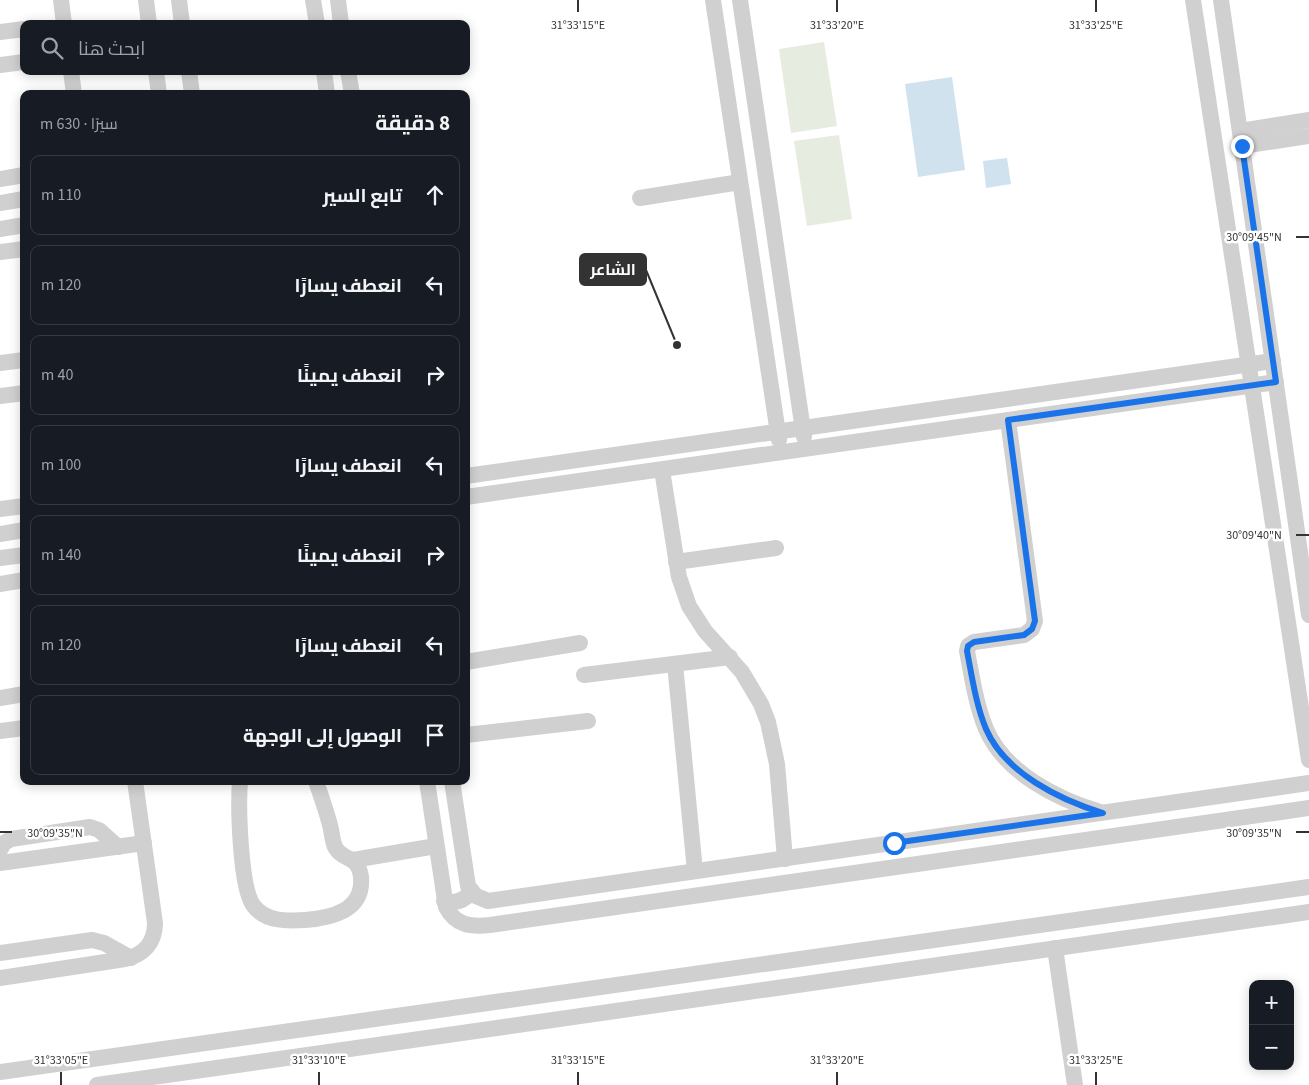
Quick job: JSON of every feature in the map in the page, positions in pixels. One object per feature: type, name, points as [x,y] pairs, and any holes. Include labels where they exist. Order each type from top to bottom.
[{"type":"street","points":[[61,0],[62,20]]},
{"type":"street","points":[[146,0],[148,20]]},
{"type":"street","points":[[179,0],[182,20]]},
{"type":"street","points":[[313,0],[316,20]]},
{"type":"street","points":[[338,0],[340,20]]},
{"type":"street","points":[[713,0],[781,453]]},
{"type":"street","points":[[740,0],[806,449]]},
{"type":"street","points":[[1193,0],[1309,760]]},
{"type":"street","points":[[1221,0],[1309,615]]},
{"type":"street","points":[[0,32],[20,30]]},
{"type":"street","points":[[0,65],[20,62]]},
{"type":"street","points":[[72,75],[73,90]]},
{"type":"street","points":[[157,75],[158,90]]},
{"type":"street","points":[[190,75],[191,90]]},
{"type":"street","points":[[325,75],[326,90]]},
{"type":"street","points":[[349,75],[351,90]]},
{"type":"street","points":[[1241,138],[1309,120]]},
{"type":"street","points":[[1241,138],[1309,136]]},
{"type":"street","points":[[0,179],[20,176]]},
{"type":"street","points":[[640,198],[740,182]]},
{"type":"street","points":[[0,203],[20,200]]},
{"type":"street","points":[[0,229],[20,226]]},
{"type":"street","points":[[0,252],[20,250]]},
{"type":"street","points":[[0,363],[20,360]]},
{"type":"street","points":[[470,475],[1273,361]]},
{"type":"street","points":[[470,496],[1276,382]]},
{"type":"street","points":[[0,396],[20,393]]},
{"type":"street","points":[[1008,420],[1035,621],[1032,629],[1024,635],[974,642],[968,646],[967,651],[979,708],[986,730],[997,750],[1024,774],[1062,797],[1103,813]]},
{"type":"street","points":[[662,470],[676,562],[683,592],[696,619],[730,657],[752,688],[761,704],[772,736],[777,764],[784,859]]},
{"type":"street","points":[[1293,503],[1309,515]]},
{"type":"street","points":[[0,509],[20,506]]},
{"type":"street","points":[[0,534],[20,531]]},
{"type":"street","points":[[676,562],[776,548]]},
{"type":"street","points":[[0,558],[20,556]]},
{"type":"street","points":[[0,584],[20,581]]},
{"type":"street","points":[[470,661],[580,643]]},
{"type":"street","points":[[584,675],[730,657]]},
{"type":"street","points":[[675,664],[695,871]]},
{"type":"street","points":[[0,698],[20,695]]},
{"type":"street","points":[[470,735],[588,721]]},
{"type":"street","points":[[0,731],[20,728]]},
{"type":"street","points":[[453,785],[466,880],[471,892],[488,901],[1309,783]]},
{"type":"street","points":[[0,978],[130,958],[147,947],[154,936],[155,929],[136,785]]},
{"type":"street","points":[[240,785],[240,829],[245,881],[250,899],[260,912],[275,919],[285,920],[315,919],[339,914],[356,900],[360,886],[360,871],[353,860],[343,855],[335,846],[317,785]]},
{"type":"street","points":[[428,785],[444,901],[454,919],[470,926],[1309,808]]},
{"type":"street","points":[[0,850],[4,843],[11,839],[85,827],[99,830],[118,847]]},
{"type":"street","points":[[0,863],[144,843]]},
{"type":"street","points":[[353,860],[436,846]]},
{"type":"street","points":[[0,1072],[1309,887]]},
{"type":"street","points":[[444,901],[459,902],[471,892]]},
{"type":"street","points":[[478,926],[476,916],[478,911],[488,901]]},
{"type":"street","points":[[97,1085],[1309,912]]},
{"type":"street","points":[[0,953],[92,940],[104,943],[130,958]]},
{"type":"street","points":[[1055,948],[1075,1085]]},
{"type":"shaded area","points":[[824,42],[837,126],[791,133],[779,49]]},
{"type":"shaded area","points":[[839,135],[852,219],[807,226],[794,141]]},
{"type":"water","points":[[952,77],[965,170],[918,177],[905,84]]},
{"type":"water","points":[[1007,158],[1011,184],[986,188],[983,161]]},
{"type":"place","name":"الشاعر","points":[[677,345]]},
{"type":"route","points":[[894,843],[1103,813],[1070,801],[1038,784],[1024,774],[997,750],[986,730],[979,708],[967,651],[969,644],[1024,635],[1032,629],[1035,621],[1008,420],[1276,382],[1242,146]]}]
